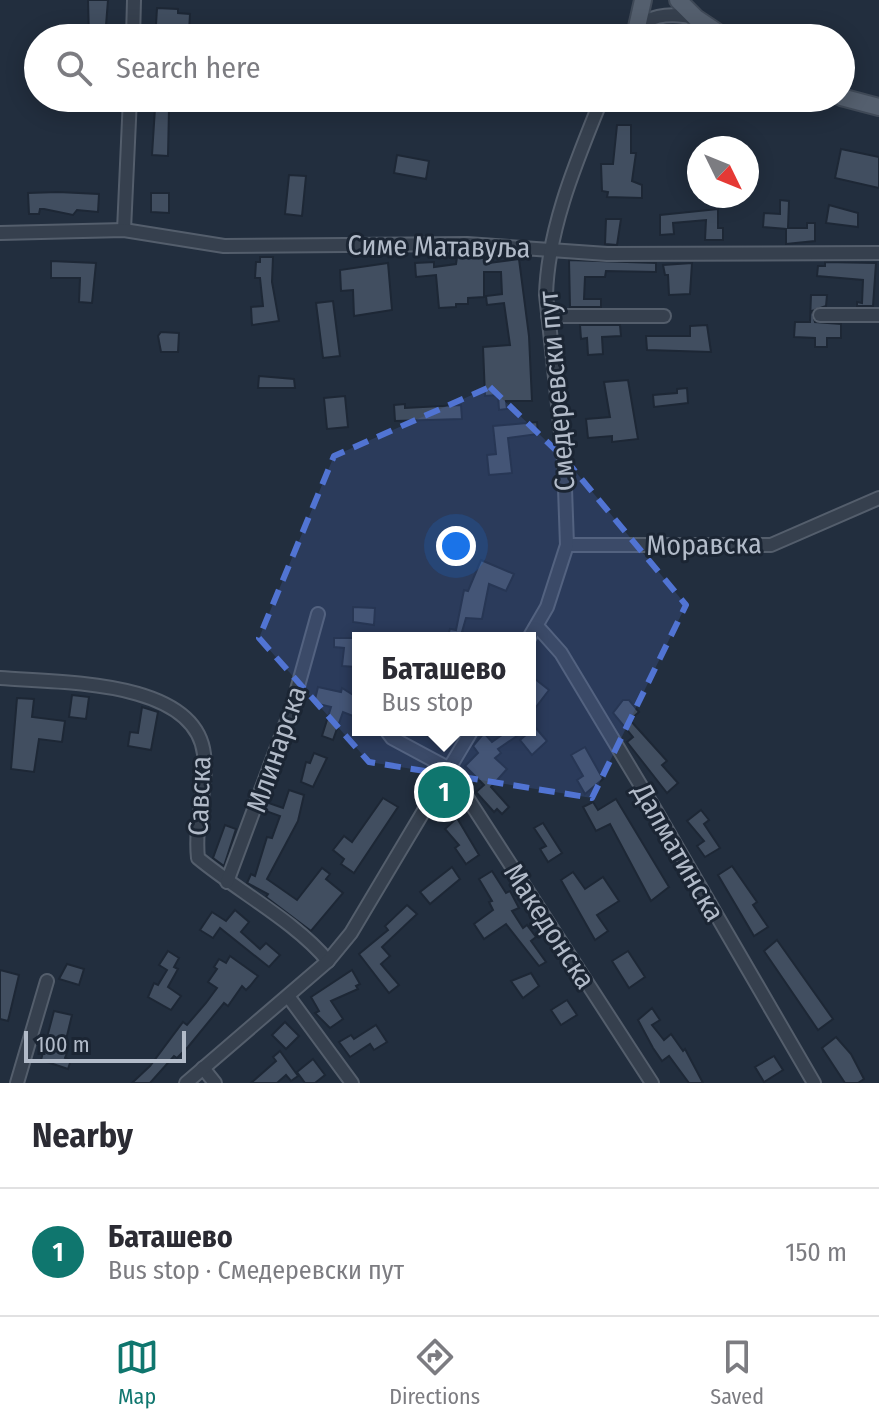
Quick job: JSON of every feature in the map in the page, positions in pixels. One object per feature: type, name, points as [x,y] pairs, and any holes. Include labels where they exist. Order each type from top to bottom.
[{"type":"main road","points":[[635,24],[643,0]]},
{"type":"main road","points":[[678,0],[705,24]]},
{"type":"main road","points":[[855,101],[879,107]]},
{"type":"street","points":[[133,24],[134,0]]},
{"type":"street","points":[[647,24],[664,15],[696,18]]},
{"type":"street","points":[[124,230],[129,112]]},
{"type":"street","name":"Смедеревски пут","points":[[533,632],[567,545],[564,460],[548,316],[550,249],[597,112]]},
{"type":"street","name":"Симе Матавуља","points":[[0,233],[124,230],[224,246],[453,244],[607,254],[848,250],[879,253]]},
{"type":"street","points":[[820,315],[879,315]]},
{"type":"street","points":[[548,316],[664,316]]},
{"type":"street","name":"Моравска","points":[[567,545],[771,545],[879,498]]},
{"type":"street","name":"Млинарска","points":[[227,882],[293,704],[318,614]]},
{"type":"street","name":"Далматинска","points":[[537,626],[561,653],[814,1083]]},
{"type":"street","name":"Савска","points":[[0,678],[64,682],[129,693],[167,704],[186,718],[200,737],[204,753],[195,831],[198,858],[311,940],[328,961]]},
{"type":"street","points":[[390,736],[448,768]]},
{"type":"street","points":[[186,1083],[328,961],[351,933],[468,736]]},
{"type":"street","name":"Македонска","points":[[448,768],[652,1083]]},
{"type":"street","points":[[17,1083],[47,981]]},
{"type":"street","points":[[288,996],[352,1083]]},
{"type":"street","points":[[203,1068],[215,1083]]},
{"type":"highlighted area","points":[[490,387],[565,459],[686,605],[592,798],[369,762],[259,638],[334,456]]},
{"type":"building","points":[[88,0],[108,0],[106,24],[89,24]]},
{"type":"building","points":[[157,8],[178,9],[178,13],[190,14],[189,24],[156,24]]},
{"type":"building","points":[[155,112],[169,112],[168,156],[152,155]]},
{"type":"building","points":[[617,125],[631,125],[631,153],[636,153],[632,181],[642,185],[642,198],[607,197],[608,192],[602,191],[601,164],[613,164]]},
{"type":"building","points":[[841,149],[879,157],[879,188],[835,178]]},
{"type":"building","points":[[397,155],[429,161],[426,179],[394,173]]},
{"type":"building","points":[[289,175],[306,176],[302,216],[285,214]]},
{"type":"building","points":[[28,193],[99,194],[98,212],[77,210],[73,215],[40,209],[39,214],[29,214]]},
{"type":"building","points":[[151,193],[169,193],[169,213],[151,212]]},
{"type":"building","points":[[780,200],[789,201],[788,228],[807,228],[807,223],[815,223],[815,241],[786,244],[786,229],[763,227],[764,213],[780,214]]},
{"type":"building","points":[[829,205],[858,213],[858,227],[826,223]]},
{"type":"building","points":[[718,209],[718,228],[723,228],[723,240],[705,240],[706,220],[673,223],[674,234],[660,235],[660,215]]},
{"type":"building","points":[[606,219],[621,219],[617,245],[605,244]]},
{"type":"building","points":[[260,257],[273,257],[272,282],[279,321],[252,325],[251,307],[263,306],[260,278],[255,278],[256,262],[260,262]]},
{"type":"building","points":[[457,257],[488,258],[488,263],[519,259],[529,336],[532,401],[506,401],[507,409],[499,410],[498,395],[485,396],[483,347],[510,345],[504,303],[487,305],[486,296],[502,294],[501,272],[484,272],[484,297],[468,298],[468,304],[456,304],[456,307],[439,308],[436,275],[416,277],[415,263],[434,262],[434,267],[456,264]]},
{"type":"building","points":[[569,260],[656,263],[656,272],[606,271],[605,277],[585,277],[584,299],[601,299],[601,307],[570,307]]},
{"type":"building","points":[[51,261],[96,263],[92,303],[79,302],[80,278],[51,278]]},
{"type":"building","points":[[825,262],[876,263],[873,306],[857,306],[857,302],[862,303],[863,280],[817,276],[818,266],[825,266]]},
{"type":"building","points":[[388,263],[392,310],[354,316],[353,290],[341,291],[340,270]]},
{"type":"building","points":[[692,263],[690,294],[669,295],[668,275],[665,275],[663,265]]},
{"type":"building","points":[[811,295],[827,295],[826,306],[812,311],[815,322],[841,324],[841,338],[827,338],[827,347],[815,347],[815,338],[794,337],[795,322],[810,322]]},
{"type":"building","points":[[333,301],[340,356],[323,358],[316,303]]},
{"type":"building","points":[[580,325],[620,325],[621,336],[602,337],[603,354],[588,355],[587,338],[581,339]]},
{"type":"building","points":[[707,325],[711,352],[647,350],[646,336],[690,336],[690,326]]},
{"type":"building","points":[[161,332],[179,333],[178,352],[161,352],[158,336]]},
{"type":"building","points":[[259,376],[294,379],[295,388],[258,388]]},
{"type":"building","points":[[628,380],[638,439],[612,442],[612,436],[588,438],[586,419],[610,417],[604,382]]},
{"type":"building","points":[[687,388],[688,403],[654,407],[653,395],[677,393],[677,389]]},
{"type":"building","points":[[345,396],[348,427],[327,429],[324,398]]},
{"type":"building","points":[[405,404],[405,408],[461,405],[462,419],[395,421],[394,405]]},
{"type":"building","points":[[537,422],[538,434],[508,438],[512,473],[489,475],[487,455],[496,454],[493,426]]},
{"type":"building","points":[[481,560],[514,574],[506,591],[489,584],[482,619],[466,618],[462,632],[449,632],[450,629],[456,630],[464,590],[468,591]]},
{"type":"building","points":[[353,607],[375,608],[374,625],[353,622]]},
{"type":"building","points":[[334,638],[352,638],[352,667],[342,666],[344,648],[334,647]]},
{"type":"building","points":[[536,680],[549,690],[536,707]]},
{"type":"building","points":[[318,687],[341,692],[342,688],[352,694],[352,716],[343,712],[333,740],[322,736],[331,707],[314,703]]},
{"type":"building","points":[[72,695],[89,697],[86,719],[69,717]]},
{"type":"building","points":[[17,698],[34,699],[32,717],[65,721],[62,742],[39,739],[34,772],[11,769]]},
{"type":"building","points":[[623,700],[629,700],[639,712],[630,720],[667,761],[662,765],[678,783],[667,793],[627,742],[633,737],[613,713]]},
{"type":"building","points":[[142,707],[158,712],[151,750],[128,746],[130,732],[138,733]]},
{"type":"building","points":[[536,728],[547,741],[532,755],[520,740],[525,736],[536,736]]},
{"type":"building","points":[[481,736],[487,736],[492,742],[500,736],[517,736],[498,749],[501,753],[495,758],[507,769],[491,787],[509,807],[502,814],[497,809],[494,812],[476,792],[484,785],[465,766],[478,753],[473,746]]},
{"type":"building","points":[[585,747],[603,779],[585,794],[577,780],[583,776],[571,755]]},
{"type":"building","points":[[314,753],[327,758],[313,787],[301,782],[306,762],[310,763]]},
{"type":"building","points":[[289,790],[304,795],[298,821],[267,879],[297,900],[322,868],[330,874],[326,879],[343,893],[311,931],[266,897],[268,894],[247,883],[251,874],[255,876],[267,837],[272,838],[280,816],[263,810],[266,802],[283,808]]},
{"type":"building","points":[[383,798],[398,807],[354,873],[341,864],[344,859],[333,850],[344,836],[352,842]]},
{"type":"building","points":[[616,799],[669,887],[651,901],[610,824],[596,831],[583,807],[593,802],[598,810]]},
{"type":"building","points":[[701,810],[709,820],[704,824],[720,848],[705,857],[697,846],[704,841],[687,821]]},
{"type":"building","points":[[457,818],[479,855],[466,864],[455,848],[459,845],[445,829]]},
{"type":"building","points":[[543,823],[562,853],[548,862],[540,849],[546,846],[534,828]]},
{"type":"building","points":[[225,825],[236,829],[224,866],[213,858]]},
{"type":"building","points":[[732,866],[757,902],[753,905],[768,927],[754,936],[718,875]]},
{"type":"building","points":[[452,867],[460,879],[430,904],[420,892]]},
{"type":"building","points":[[492,871],[506,893],[510,891],[519,908],[512,911],[523,928],[527,925],[536,937],[531,941],[546,962],[539,966],[506,924],[484,939],[474,924],[493,910],[489,902],[492,901],[479,879]]},
{"type":"building","points":[[573,872],[585,889],[603,877],[619,901],[597,915],[608,931],[595,940],[561,880]]},
{"type":"building","points":[[407,905],[417,914],[382,947],[390,956],[381,964],[399,985],[389,993],[359,954],[388,930],[385,926]]},
{"type":"building","points":[[235,910],[249,922],[241,932],[260,949],[266,943],[280,955],[269,967],[220,928],[213,938],[200,930],[212,912],[226,921]]},
{"type":"building","points":[[777,940],[833,1019],[818,1030],[764,951]]},
{"type":"building","points":[[168,951],[179,958],[174,967],[178,969],[168,987],[181,996],[171,1010],[148,997],[154,983],[158,985],[167,970],[159,965]]},
{"type":"building","points":[[628,951],[645,977],[629,988],[612,961]]},
{"type":"building","points":[[230,956],[258,976],[246,990],[242,986],[228,1006],[224,1003],[188,1047],[177,1058],[174,1056],[150,1083],[132,1083],[150,1066],[183,1022],[187,1025],[206,1003],[217,988],[208,982],[217,969],[214,967],[219,959],[226,963]]},
{"type":"building","points":[[67,964],[84,969],[79,985],[59,979]]},
{"type":"building","points":[[0,970],[19,975],[8,1021],[0,1019]]},
{"type":"building","points":[[352,970],[360,984],[356,986],[358,989],[331,1001],[343,1019],[330,1028],[315,1013],[319,1011],[311,997]]},
{"type":"building","points":[[531,973],[539,986],[523,998],[511,981]]},
{"type":"building","points":[[567,1000],[577,1015],[561,1025],[551,1010]]},
{"type":"building","points":[[652,1008],[660,1020],[652,1025],[664,1040],[671,1034],[683,1051],[685,1049],[703,1083],[689,1083],[669,1056],[662,1061],[653,1048],[638,1020]]},
{"type":"building","points":[[54,1011],[72,1015],[64,1048],[68,1050],[65,1058],[71,1060],[68,1069],[41,1060]]},
{"type":"building","points":[[285,1022],[299,1036],[286,1049],[272,1035]]},
{"type":"building","points":[[376,1025],[387,1042],[374,1050],[370,1044],[350,1057],[339,1042],[351,1035],[354,1039]]},
{"type":"building","points":[[836,1037],[851,1054],[864,1079],[858,1083],[845,1083],[822,1048]]},
{"type":"building","points":[[280,1051],[298,1076],[291,1081],[286,1075],[277,1083],[251,1083],[276,1061],[273,1057]]},
{"type":"building","points":[[774,1056],[783,1070],[764,1082],[755,1067]]},
{"type":"building","points":[[313,1059],[325,1075],[315,1083],[305,1083],[297,1072]]},
{"type":"place","name":"Баташево","points":[[444,792]]}]
